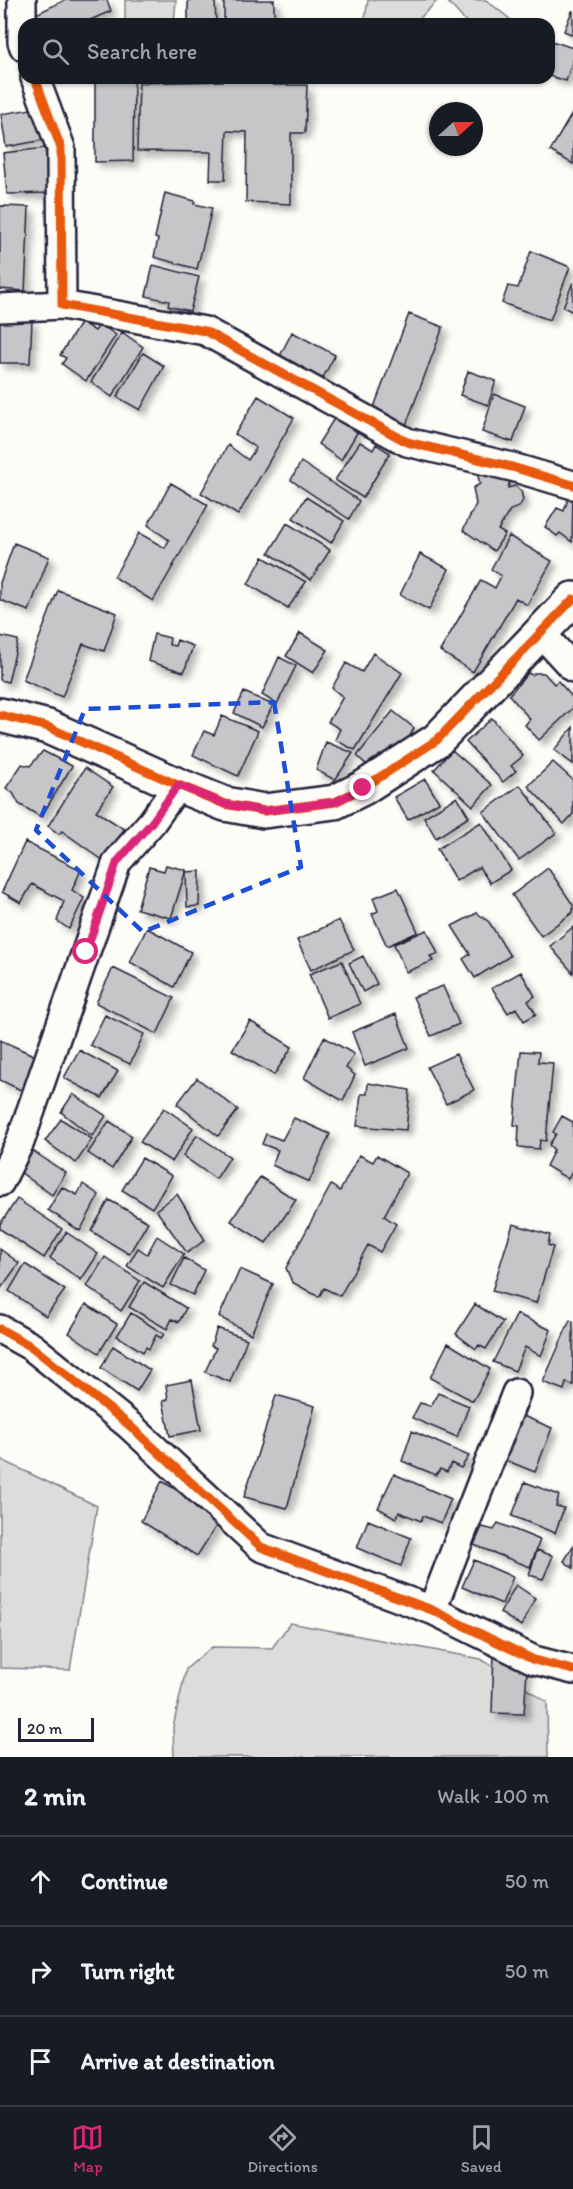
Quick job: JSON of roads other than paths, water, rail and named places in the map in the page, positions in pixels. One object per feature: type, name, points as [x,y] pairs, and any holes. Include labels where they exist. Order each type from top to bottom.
[{"type":"street","points":[[22,0],[22,18]]},
{"type":"street","points":[[37,84],[62,148],[62,305]]},
{"type":"street","points":[[0,308],[62,305],[205,331],[407,442],[512,467],[573,485]]},
{"type":"street","points":[[0,715],[48,727],[225,804],[264,811],[335,802],[363,788],[437,740],[573,599]]},
{"type":"street","points":[[540,632],[573,668]]},
{"type":"street","points":[[0,1182],[10,1139],[117,862],[152,822],[178,785]]},
{"type":"street","points":[[0,1329],[32,1347],[129,1425],[261,1547],[432,1610],[534,1660],[573,1670]]},
{"type":"street","points":[[432,1610],[516,1393]]}]
